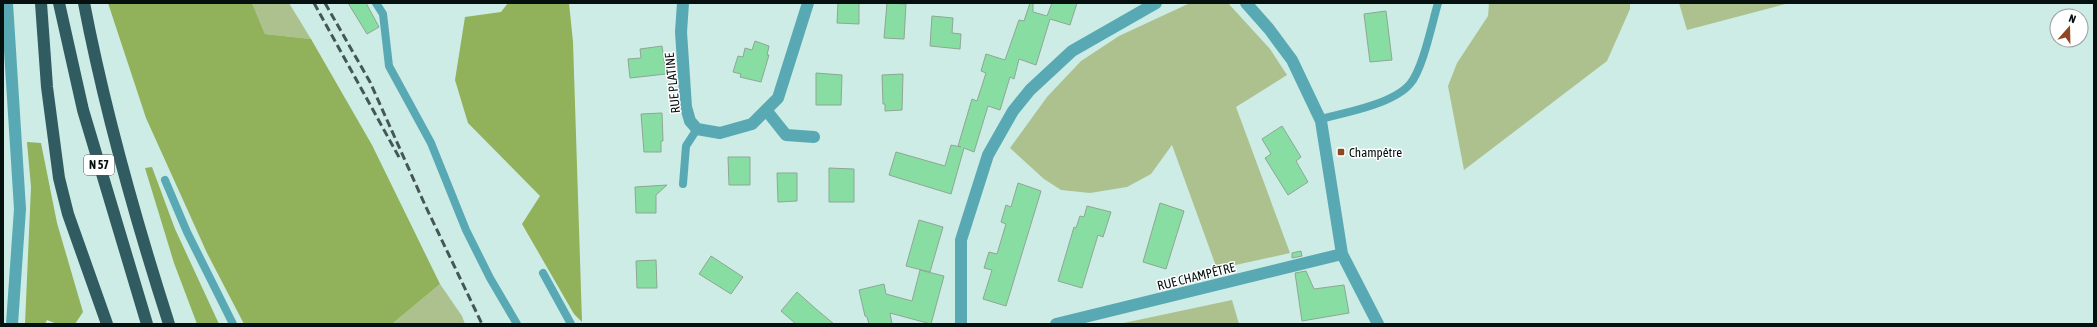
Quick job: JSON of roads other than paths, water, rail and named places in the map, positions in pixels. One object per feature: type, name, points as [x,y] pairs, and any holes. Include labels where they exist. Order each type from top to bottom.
[{"type":"highway","points":[[41,3],[47,87],[59,178],[75,234],[107,324]]},
{"type":"highway","name":"N 57","points":[[59,3],[83,110],[147,324]]},
{"type":"highway","name":"N 57","points":[[84,3],[110,124],[170,324]]},
{"type":"street","points":[[7,3],[20,210],[11,322]]},
{"type":"street","name":"RUE PLATINE","points":[[683,3],[681,32],[686,107],[690,121],[697,129]]},
{"type":"street","points":[[697,129],[720,133],[752,124],[778,98],[808,3]]},
{"type":"street","points":[[961,324],[961,240],[988,155],[1013,111],[1030,90],[1072,50],[1156,3]]},
{"type":"street","points":[[1246,3],[1269,29],[1292,60],[1320,119],[1332,180],[1342,254],[1378,324]]},
{"type":"street","points":[[766,110],[786,135],[814,137]]},
{"type":"street","name":"RUE CHAMPÊTRE","points":[[1056,324],[1342,254]]},
{"type":"lane","points":[[376,3],[383,14],[389,66],[431,143],[466,230],[490,278],[517,324]]},
{"type":"lane","points":[[1320,119],[1365,108],[1394,96],[1410,84],[1419,67],[1438,3]]},
{"type":"lane","points":[[683,184],[686,146],[697,129]]},
{"type":"lane","points":[[165,180],[187,232],[233,324]]},
{"type":"lane","points":[[543,273],[571,324]]},
{"type":"railway","points":[[314,3],[400,159]]},
{"type":"railway","points":[[325,3],[370,82],[425,205],[482,324]]},
{"type":"place","name":"Champêtre","points":[[1341,152]]}]
